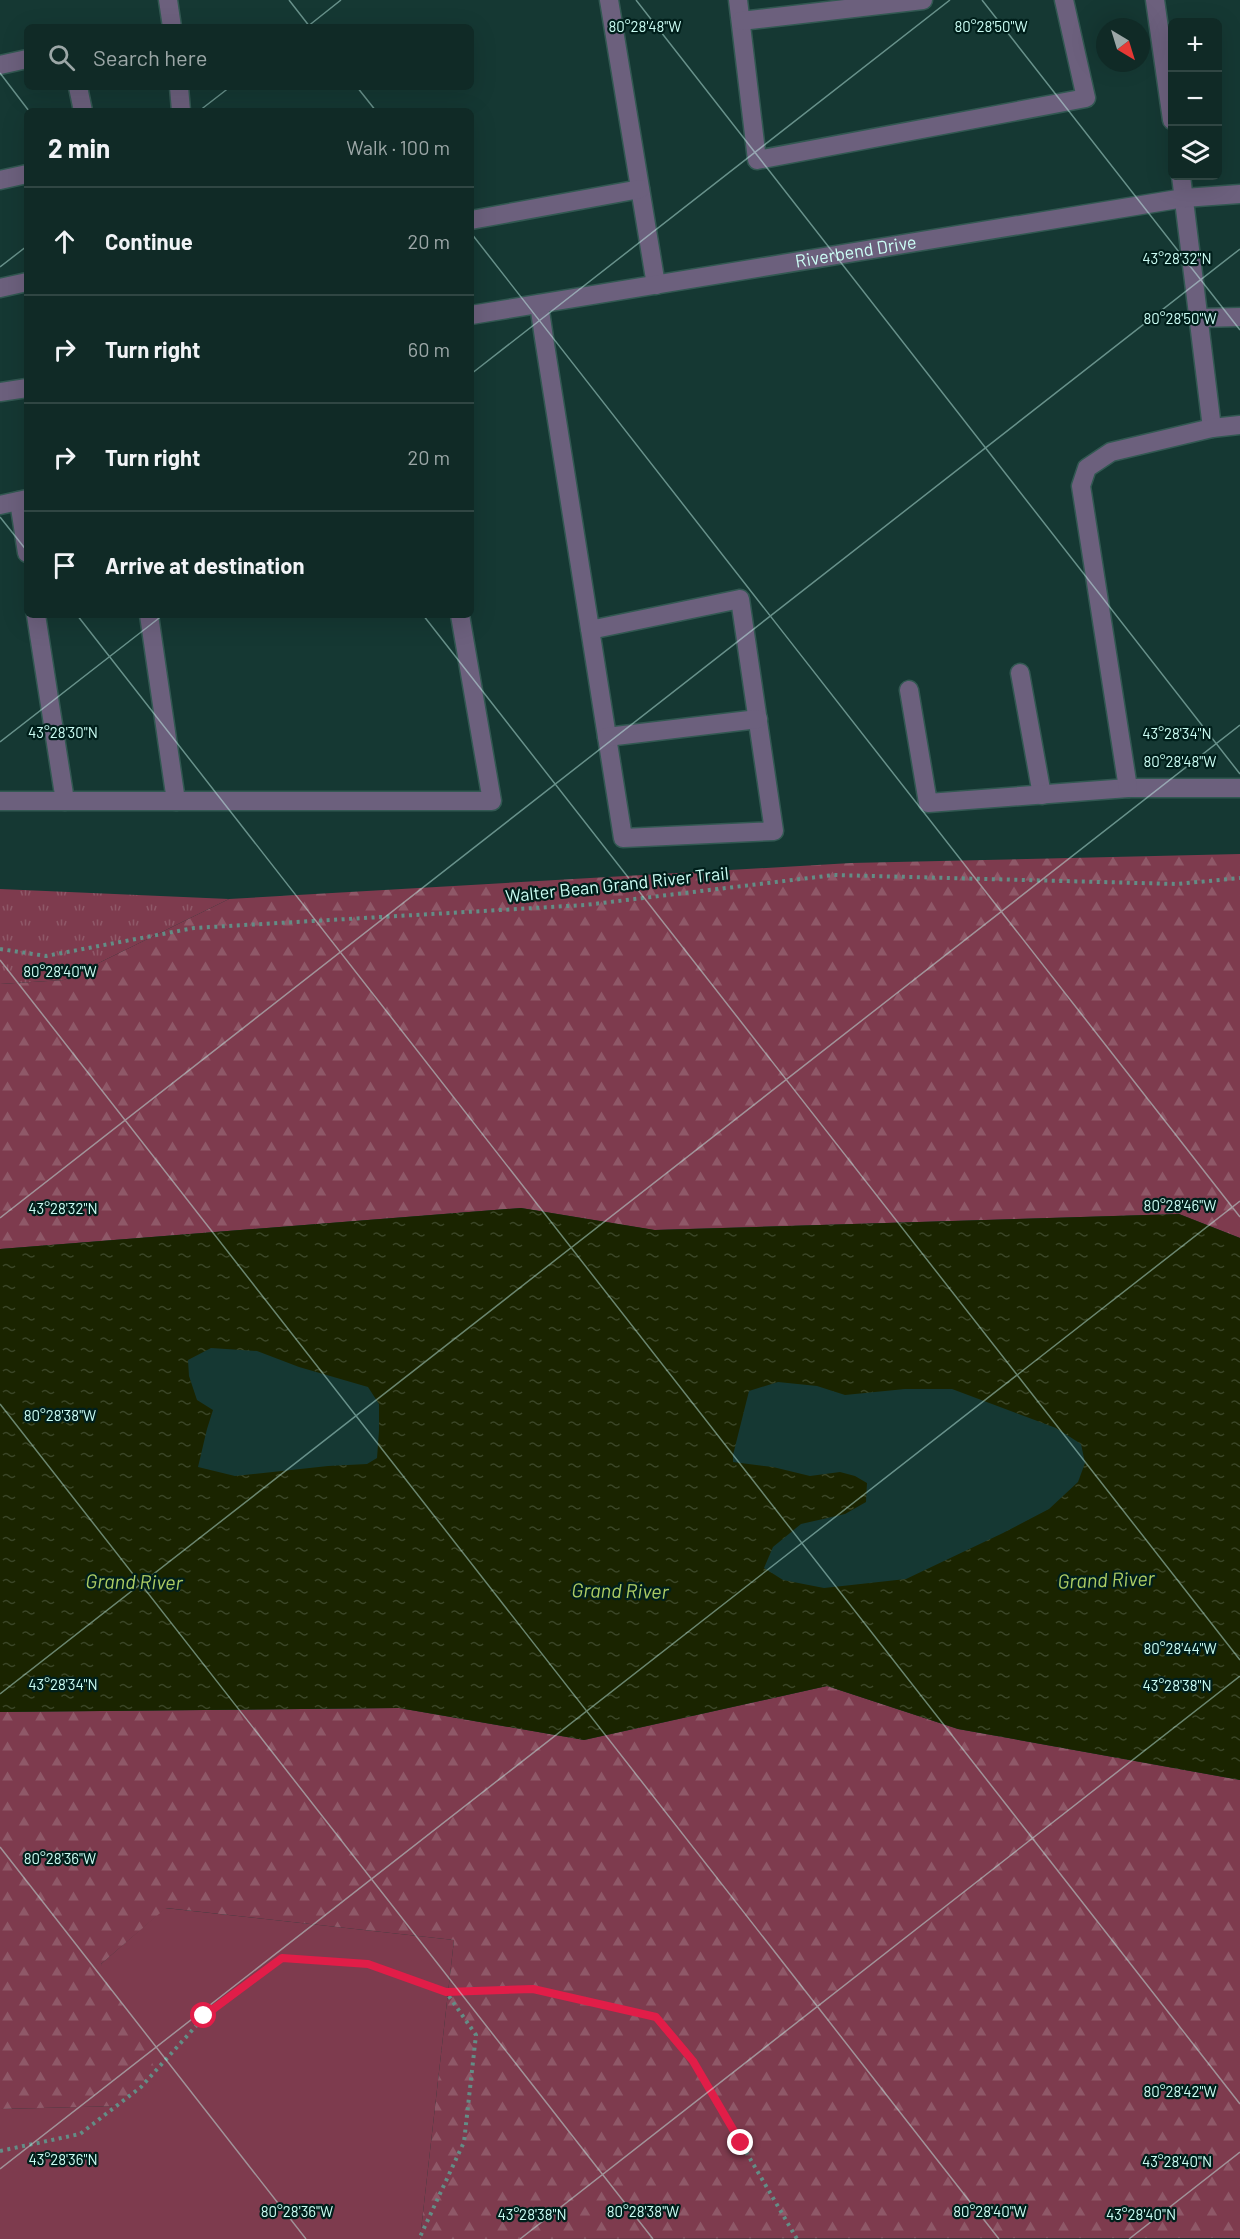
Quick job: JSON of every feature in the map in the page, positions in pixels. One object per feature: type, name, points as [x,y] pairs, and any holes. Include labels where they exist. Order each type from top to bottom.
[{"type":"street","points":[[168,0],[172,24]]},
{"type":"street","points":[[609,0],[656,285]]},
{"type":"street","points":[[738,0],[757,160],[1086,98],[1065,0]]},
{"type":"street","points":[[741,21],[923,0]]},
{"type":"street","points":[[1155,0],[1168,87]]},
{"type":"street","points":[[0,65],[24,59]]},
{"type":"street","points":[[79,90],[82,108]]},
{"type":"street","points":[[179,90],[182,108]]},
{"type":"street","points":[[0,180],[24,175]]},
{"type":"street","points":[[1182,180],[1212,428]]},
{"type":"street","points":[[474,219],[640,189]]},
{"type":"street","name":"Riverbend Drive","points":[[474,315],[1184,198],[1240,194]]},
{"type":"street","points":[[0,288],[24,283]]},
{"type":"street","points":[[539,304],[622,838],[774,831],[740,598],[590,630]]},
{"type":"street","points":[[1200,318],[1240,317]]},
{"type":"street","points":[[0,392],[24,388]]},
{"type":"street","points":[[1128,788],[1081,486],[1087,468],[1111,452],[1212,428],[1240,425]]},
{"type":"street","points":[[0,505],[23,500]]},
{"type":"street","points":[[36,618],[65,801]]},
{"type":"street","points":[[149,618],[176,801]]},
{"type":"street","points":[[0,801],[492,801],[461,618]]},
{"type":"street","points":[[1020,673],[1042,795]]},
{"type":"street","points":[[909,690],[928,804],[1128,788],[1240,788]]},
{"type":"street","points":[[607,737],[758,719]]},
{"type":"path","name":"Walter Bean Grand River Trail","points":[[0,949],[46,956],[194,928],[585,905],[834,875],[1177,884],[1240,878]]},
{"type":"path","points":[[0,2151],[80,2134],[141,2087],[204,2016],[282,1958],[368,1964],[446,1992],[533,1989],[656,2017],[693,2061],[797,2239]]},
{"type":"path","points":[[419,2239],[464,2142],[476,2035],[446,1992]]},
{"type":"green space","points":[[1240,854],[1240,1238],[1179,1214],[654,1230],[521,1208],[0,1249],[0,984],[64,980],[229,899],[851,863]]},
{"type":"green space","points":[[0,889],[229,899],[64,980],[0,984]]},
{"type":"green space","points":[[827,1686],[958,1729],[1240,1780],[1240,2238],[420,2239],[454,1940],[166,1908],[101,1964],[161,2080],[121,2106],[0,2109],[0,1712],[399,1708],[584,1740]]},
{"type":"green space","points":[[165,1908],[454,1940],[420,2239],[0,2239],[0,2109],[120,2106],[101,1964]]},
{"type":"water","name":"Grand River","points":[[521,1208],[655,1230],[1179,1214],[1240,1238],[1240,1780],[958,1729],[827,1686],[584,1740],[399,1708],[0,1712],[0,1249]],"holes":[[[211,1348],[257,1351],[299,1367],[368,1387],[379,1404],[377,1458],[367,1464],[235,1476],[198,1467],[213,1410],[197,1400],[189,1376],[188,1360]],[[778,1382],[817,1386],[845,1395],[905,1389],[952,1389],[1056,1428],[1081,1444],[1085,1463],[1078,1482],[1049,1509],[906,1579],[824,1588],[783,1580],[764,1568],[773,1547],[801,1524],[845,1514],[866,1502],[867,1483],[855,1476],[840,1472],[810,1476],[773,1467],[733,1462],[749,1391]]]},
{"type":"route","points":[[204,2016],[282,1958],[368,1964],[446,1992],[533,1989],[656,2017],[693,2061],[741,2143]]}]
